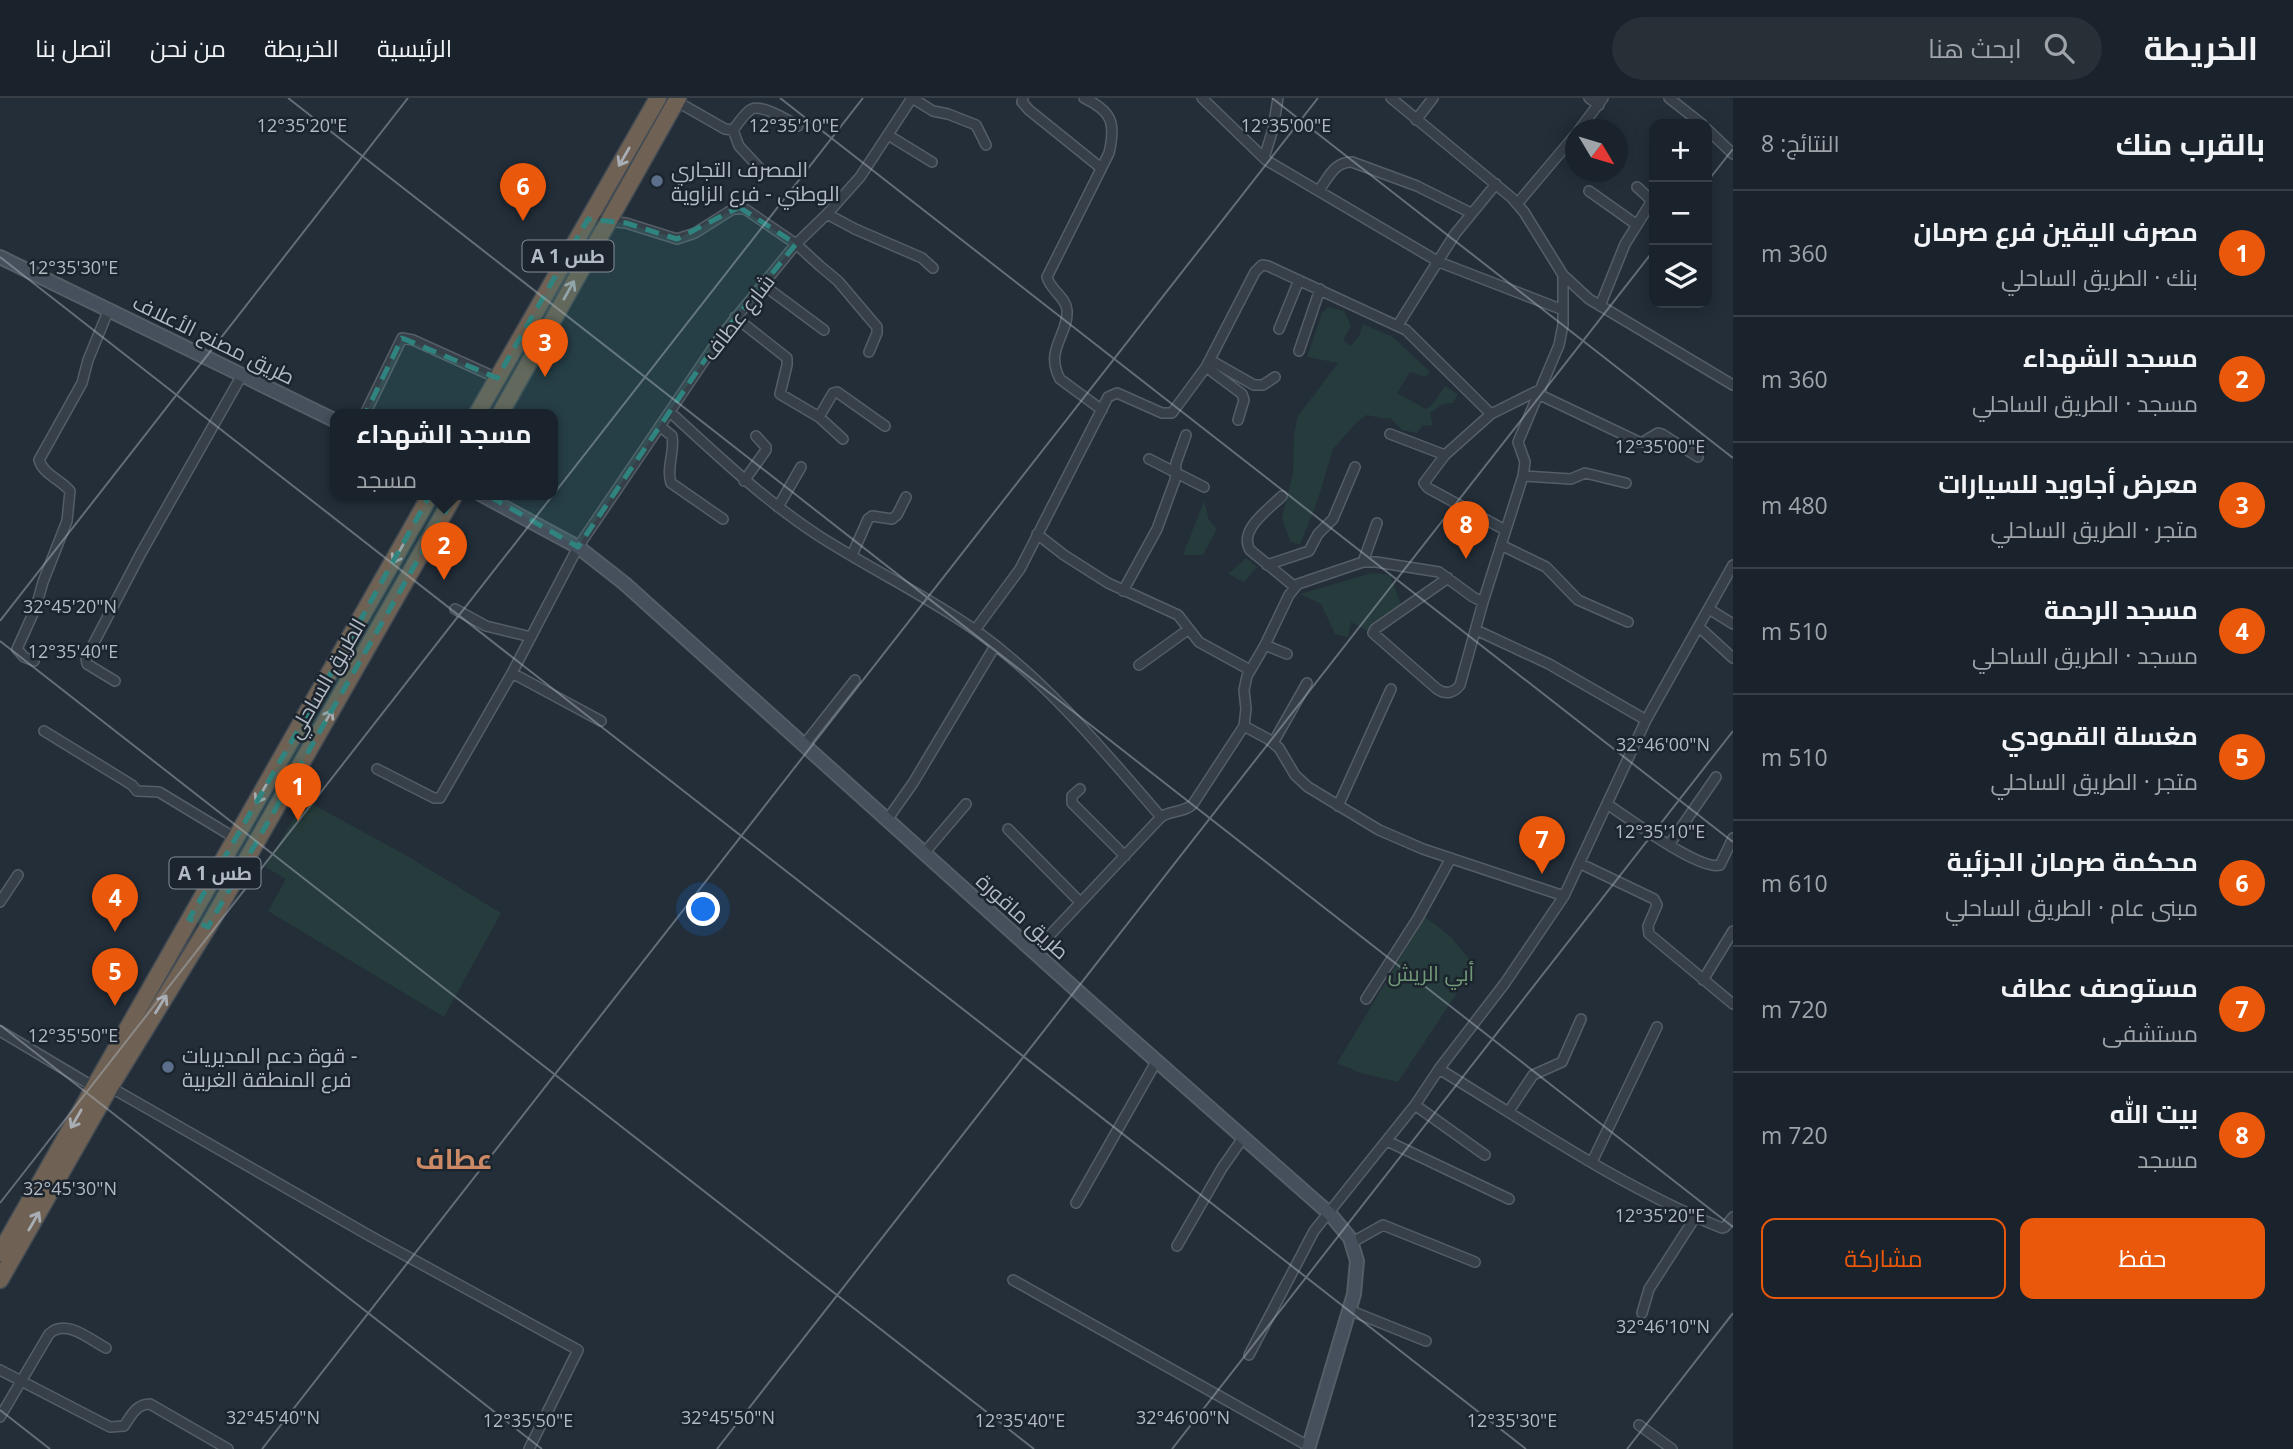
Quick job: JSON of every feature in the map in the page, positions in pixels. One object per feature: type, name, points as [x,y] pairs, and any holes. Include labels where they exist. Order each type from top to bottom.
[{"type":"highway","name":"A 1 طس","points":[[480,409],[658,98]]},
{"type":"highway","name":"A 1 طس","points":[[503,409],[677,100]]},
{"type":"highway","name":"الطريق الساحلي","points":[[0,1280],[189,919],[428,500]]},
{"type":"highway","name":"الطريق الساحلي","points":[[0,1253],[102,1087],[208,927],[452,500]]},
{"type":"highway","points":[[189,919],[208,927]]},
{"type":"street","points":[[912,98],[933,111],[976,125],[986,145]]},
{"type":"street","name":"شارع عطاف","points":[[377,769],[440,798],[512,673],[578,547],[735,317],[796,244],[860,177],[912,98]]},
{"type":"street","points":[[1023,98],[1028,110],[1101,168]]},
{"type":"street","points":[[1084,98],[1099,106],[1111,118],[1111,144],[1047,277],[1067,310],[1055,356],[1060,379],[1102,410]]},
{"type":"street","points":[[1202,98],[1264,158],[1439,261],[1563,310]]},
{"type":"street","points":[[1264,158],[1273,129],[1278,98]]},
{"type":"street","points":[[1391,98],[1517,204],[1563,275],[1600,306],[1733,385]]},
{"type":"street","points":[[1416,120],[1433,98]]},
{"type":"street","points":[[1587,119],[1601,101],[1589,98]]},
{"type":"street","points":[[1669,98],[1696,119]]},
{"type":"street","points":[[677,100],[726,129],[733,130]]},
{"type":"street","points":[[733,130],[750,110],[755,108],[771,112],[798,126]]},
{"type":"street","points":[[733,130],[739,146],[764,173]]},
{"type":"street","points":[[1712,134],[1733,154]]},
{"type":"street","points":[[888,135],[932,162]]},
{"type":"street","points":[[1517,204],[1565,146]]},
{"type":"street","points":[[1319,190],[1336,166],[1352,162],[1417,186],[1471,214]]},
{"type":"street","points":[[1398,326],[1471,214],[1496,184]]},
{"type":"street","points":[[1600,306],[1614,267],[1650,204],[1650,199],[1637,187]]},
{"type":"street","points":[[1589,191],[1637,225]]},
{"type":"street","points":[[588,219],[626,223],[677,239],[686,237],[725,212],[739,207],[796,244],[838,281],[877,327],[877,334],[869,352]]},
{"type":"street","points":[[827,214],[922,258],[933,268]]},
{"type":"street","name":"طريق مصنع الأعلاف","points":[[0,257],[330,419]]},
{"type":"street","points":[[975,630],[1014,579],[1108,397],[1117,393],[1168,414],[1174,410],[1208,363],[1256,269],[1262,265],[1398,326],[1423,346],[1491,414]]},
{"type":"street","points":[[1448,578],[1375,629],[1374,635],[1437,689],[1450,693],[1460,685],[1523,476],[1525,462],[1518,442],[1559,345],[1563,275]]},
{"type":"street","points":[[1279,329],[1299,280]]},
{"type":"street","points":[[762,284],[824,330]]},
{"type":"street","points":[[1299,351],[1320,289]]},
{"type":"street","points":[[34,661],[24,657],[17,649],[63,534],[70,491],[43,470],[39,460],[82,383],[91,353],[110,309]]},
{"type":"street","points":[[735,317],[787,358],[788,365],[780,394],[819,417],[843,439]]},
{"type":"street","points":[[367,409],[402,338],[413,340],[497,378]]},
{"type":"street","points":[[1208,363],[1254,385],[1262,385],[1275,377]]},
{"type":"street","points":[[1208,363],[1242,394],[1244,400],[1238,420]]},
{"type":"street","points":[[115,681],[87,664],[86,658],[141,553],[242,375]]},
{"type":"street","points":[[819,417],[833,393],[837,392],[885,426]]},
{"type":"street","points":[[1506,530],[1425,486],[1426,478],[1445,455],[1491,414],[1540,392]]},
{"type":"street","points":[[1540,392],[1639,442],[1658,433],[1662,434],[1698,457]]},
{"type":"street","points":[[670,412],[744,481],[778,507],[817,534],[975,630],[1032,676],[1069,710],[1161,817]]},
{"type":"street","points":[[661,427],[672,436],[674,448],[668,475],[671,483],[723,519]]},
{"type":"street","points":[[1390,434],[1445,455]]},
{"type":"street","points":[[1123,591],[1157,529],[1186,435]]},
{"type":"street","points":[[744,481],[766,450],[756,436]]},
{"type":"street","points":[[1149,459],[1204,487]]},
{"type":"street","points":[[778,507],[801,467]]},
{"type":"street","points":[[1267,565],[1309,551],[1316,537],[1333,519],[1355,467]]},
{"type":"street","points":[[1523,476],[1571,479],[1585,473],[1626,483]]},
{"type":"street","points":[[1282,496],[1247,535],[1248,547],[1295,587]]},
{"type":"street","points":[[852,555],[868,519],[872,516],[892,519],[906,497]]},
{"type":"street","name":"طريق ماقورة","points":[[490,500],[578,547],[624,583],[1156,1062],[1330,1214],[1351,1243],[1357,1261],[1354,1294],[1308,1448]]},
{"type":"street","points":[[1363,562],[1377,523]]},
{"type":"street","points":[[1037,534],[1078,565],[1123,591],[1178,615],[1199,642],[1250,670]]},
{"type":"street","points":[[1501,545],[1546,567],[1573,597],[1628,622]]},
{"type":"street","points":[[1034,952],[1161,817],[1190,807],[1244,726],[1244,690],[1250,670],[1295,587],[1305,581],[1363,562],[1377,562],[1435,571],[1483,602]]},
{"type":"street","points":[[1249,1355],[1314,1231],[1415,1105],[1499,991],[1564,896],[1646,720],[1733,565]]},
{"type":"street","points":[[455,609],[485,626],[531,637]]},
{"type":"street","points":[[1709,609],[1733,624]]},
{"type":"street","points":[[1699,628],[1733,658]]},
{"type":"street","points":[[1139,665],[1189,629]]},
{"type":"street","points":[[1476,631],[1549,664],[1646,720]]},
{"type":"street","points":[[1265,645],[1287,654]]},
{"type":"street","points":[[887,820],[913,783],[995,646]]},
{"type":"street","points":[[512,673],[601,721]]},
{"type":"street","points":[[803,746],[855,680]]},
{"type":"street","points":[[1273,743],[1307,683]]},
{"type":"street","points":[[1338,806],[1391,689]]},
{"type":"street","points":[[1244,726],[1273,743],[1295,775],[1316,793],[1401,841],[1564,896]]},
{"type":"street","points":[[44,731],[132,785],[137,791],[159,792],[235,838]]},
{"type":"street","points":[[1669,845],[1716,777]]},
{"type":"street","points":[[1080,789],[1072,796],[1072,803],[1125,856]]},
{"type":"street","points":[[925,852],[966,804]]},
{"type":"street","points":[[1607,804],[1669,845],[1709,866],[1720,865],[1733,838]]},
{"type":"street","points":[[1008,829],[1080,902]]},
{"type":"street","points":[[1366,999],[1418,918],[1451,858]]},
{"type":"street","points":[[1581,864],[1654,899],[1657,905],[1648,926],[1649,934],[1733,1004]]},
{"type":"street","points":[[0,902],[18,875]]},
{"type":"street","points":[[1703,980],[1733,930]]},
{"type":"street","points":[[1509,1111],[1533,1075],[1562,1062],[1581,1019]]},
{"type":"street","points":[[1592,1162],[1657,1027]]},
{"type":"street","points":[[0,1031],[578,1350],[529,1449]]},
{"type":"street","points":[[1076,1203],[1156,1062]]},
{"type":"street","points":[[1439,1069],[1623,1181],[1722,1228],[1726,1227],[1733,1217]]},
{"type":"street","points":[[1415,1105],[1485,1155]]},
{"type":"street","points":[[1177,1246],[1222,1168],[1243,1138]]},
{"type":"street","points":[[1387,1141],[1508,1199]]},
{"type":"street","points":[[1642,1313],[1649,1289],[1696,1216]]},
{"type":"street","points":[[1351,1243],[1382,1225],[1475,1262]]},
{"type":"street","points":[[1013,1280],[1308,1448]]},
{"type":"street","points":[[1349,1310],[1426,1341]]},
{"type":"street","points":[[0,1418],[20,1380],[55,1328],[67,1327],[106,1348]]},
{"type":"street","points":[[0,1370],[110,1427],[124,1426],[138,1407],[150,1404],[228,1449]]},
{"type":"street","points":[[1639,1426],[1672,1449]]},
{"type":"highlighted area","points":[[739,207],[796,244],[721,336],[578,547],[463,481],[208,927],[189,919],[331,673],[450,459],[411,458],[357,431],[402,338],[497,378],[588,219],[626,223],[677,239]]},
{"type":"green space","points":[[1328,307],[1344,311],[1351,326],[1343,340],[1351,346],[1359,336],[1363,324],[1393,337],[1430,372],[1426,377],[1410,372],[1397,393],[1426,409],[1445,386],[1458,394],[1453,403],[1443,404],[1430,413],[1433,425],[1422,426],[1417,433],[1402,430],[1390,418],[1367,415],[1356,423],[1333,449],[1300,545],[1290,541],[1282,518],[1293,473],[1294,434],[1298,416],[1338,363],[1307,357],[1322,313]]},
{"type":"green space","points":[[1204,501],[1209,520],[1217,529],[1203,555],[1183,555]]},
{"type":"green space","points":[[1246,558],[1257,567],[1244,582],[1228,574]]},
{"type":"green space","points":[[1372,573],[1390,575],[1401,605],[1367,631],[1351,622],[1348,637],[1335,634],[1321,604],[1300,594]]},
{"type":"green space","points":[[305,800],[409,857],[501,913],[444,1017],[268,911],[286,879],[265,867]]},
{"type":"green space","name":"أبي الريش","points":[[1425,917],[1450,936],[1475,966],[1398,1082],[1361,1073],[1337,1063]]},
{"type":"place","name":"المصرف التجاري الوطني - فرع الزاوية","points":[[657,181]]},
{"type":"place","name":"محكمة صرمان الجزئية","points":[[523,221]]},
{"type":"place","name":"معرض أجاويد للسيارات","points":[[545,377]]},
{"type":"place","name":"بيت الله","points":[[1466,559]]},
{"type":"place","name":"مسجد الشهداء","points":[[444,580]]},
{"type":"place","name":"مصرف اليقين فرع صرمان","points":[[298,821]]},
{"type":"place","name":"مستوصف عطاف","points":[[1542,874]]},
{"type":"place","name":"مسجد الرحمة","points":[[115,932]]},
{"type":"place","name":"مغسلة القمودي","points":[[115,1006]]},
{"type":"place","name":"قوة دعم المديريات - فرع المنطقة الغربية","points":[[168,1067]]},
{"type":"district","name":"عطاف","points":[[454,1158]]}]
